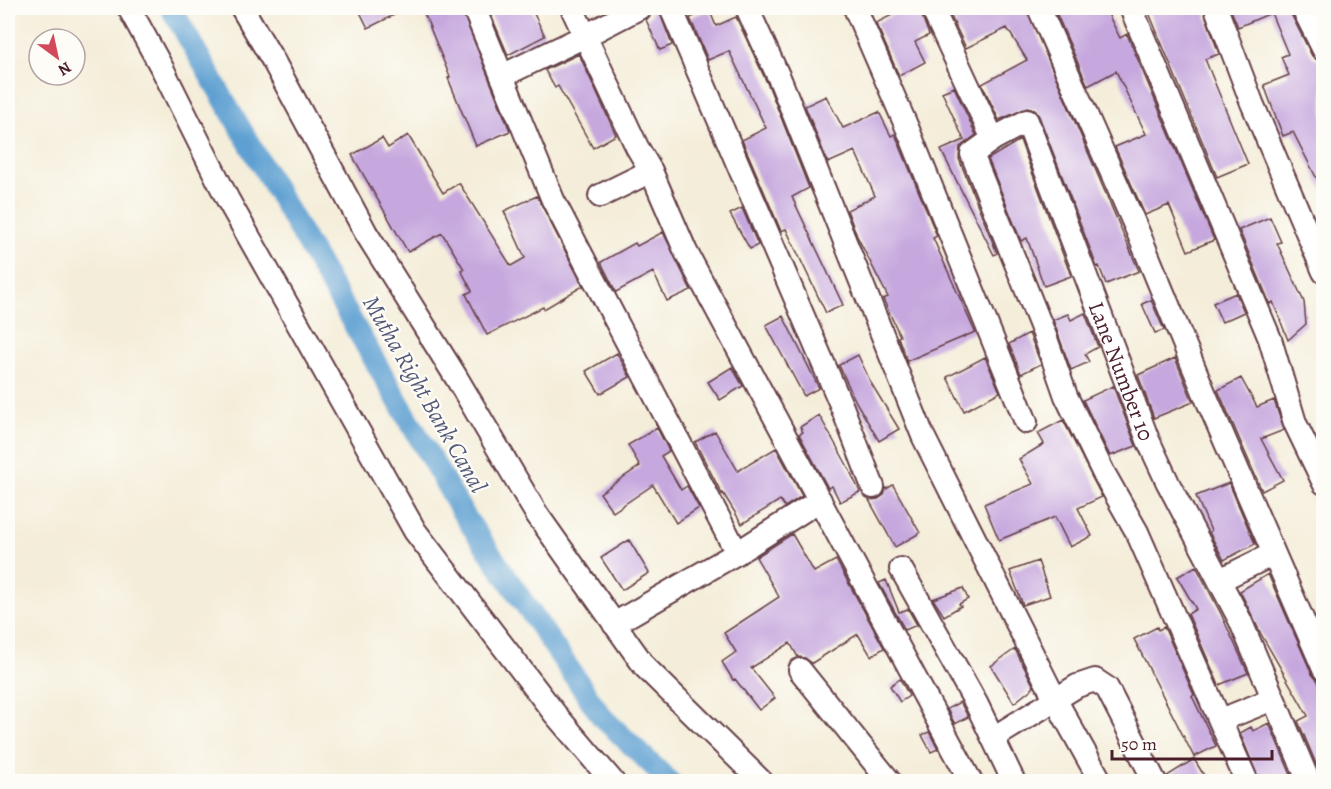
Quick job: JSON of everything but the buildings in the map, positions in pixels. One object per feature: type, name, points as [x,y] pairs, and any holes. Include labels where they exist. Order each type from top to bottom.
[{"type":"street","points":[[129,8],[163,70],[228,200],[415,531],[555,714],[613,782]]},
{"type":"street","points":[[242,8],[274,62],[366,233],[456,376],[536,513],[645,667],[762,782]]},
{"type":"street","points":[[474,8],[553,200],[737,553]]},
{"type":"street","points":[[572,8],[636,147],[651,171],[687,252],[971,782]]},
{"type":"street","points":[[502,76],[639,8]]},
{"type":"street","points":[[671,8],[842,407],[873,487]]},
{"type":"street","points":[[747,8],[782,82],[923,436],[1055,699],[1101,782]]},
{"type":"street","points":[[855,8],[909,132],[1026,422]]},
{"type":"street","points":[[932,8],[993,139],[972,154],[1045,336],[1066,396],[1103,472],[1137,532],[1247,782]]},
{"type":"street","points":[[1039,8],[1138,232],[1323,669]]},
{"type":"street","points":[[1131,8],[1270,339],[1296,423],[1323,483]]},
{"type":"street","points":[[1216,8],[1252,102],[1323,272]]},
{"type":"street","points":[[1303,8],[1323,50]]},
{"type":"street","name":"Lane Number 10","points":[[993,139],[1027,121],[1148,440],[1240,620],[1309,782]]},
{"type":"street","points":[[600,196],[651,171]]},
{"type":"street","points":[[614,624],[737,553],[820,500]]},
{"type":"street","points":[[1220,580],[1273,554]]},
{"type":"street","points":[[901,569],[993,738],[1014,782]]},
{"type":"street","points":[[800,670],[890,782]]},
{"type":"street","points":[[993,738],[1077,686],[1095,680],[1107,688],[1155,782]]},
{"type":"street","points":[[1221,720],[1273,699]]},
{"type":"waterway","name":"Mutha Right Bank Canal","points":[[171,8],[462,512],[602,717],[670,782]]}]
